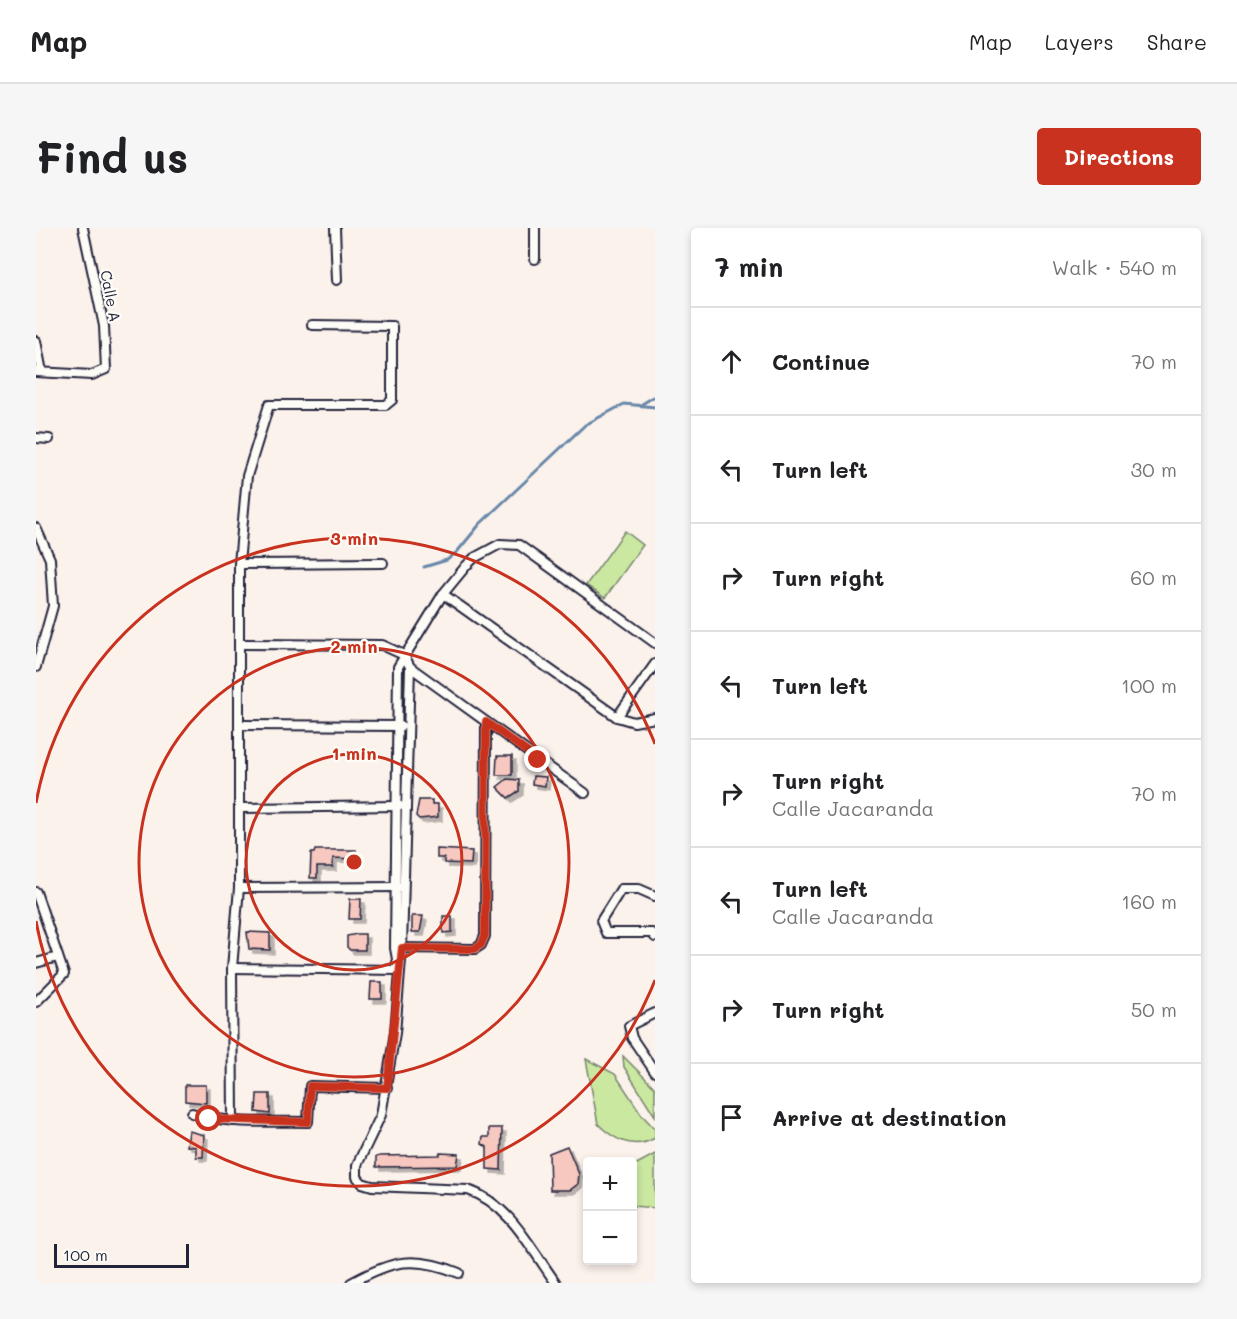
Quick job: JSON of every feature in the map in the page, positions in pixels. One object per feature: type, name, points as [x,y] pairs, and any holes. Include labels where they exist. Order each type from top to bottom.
[{"type":"street","name":"Calle A","points":[[39,372],[92,375],[106,369],[104,326],[83,228]]},
{"type":"street","points":[[335,228],[337,280]]},
{"type":"street","points":[[535,228],[535,259]]},
{"type":"street","points":[[233,1120],[232,968],[239,888],[241,725],[239,564],[247,476],[269,405],[386,405],[392,400],[392,326],[312,325]]},
{"type":"street","points":[[36,341],[39,372]]},
{"type":"street","points":[[36,438],[49,439]]},
{"type":"street","points":[[36,528],[50,559],[53,606],[36,667]]},
{"type":"street","points":[[556,1283],[515,1226],[495,1203],[481,1194],[468,1190],[372,1186],[362,1183],[357,1177],[357,1165],[381,1115],[396,1022],[399,969],[395,887],[398,667],[443,594],[474,558],[500,544],[509,543],[519,545],[556,570],[655,643]]},
{"type":"street","points":[[239,564],[383,562]]},
{"type":"street","points":[[443,594],[617,717],[634,722],[655,718]]},
{"type":"street","points":[[241,644],[382,645],[404,655],[410,667],[585,793]]},
{"type":"street","points":[[617,717],[655,664]]},
{"type":"street","points":[[398,948],[404,888],[410,667]]},
{"type":"street","points":[[398,948],[474,949],[481,945],[485,936],[486,722]]},
{"type":"street","points":[[241,725],[407,726]]},
{"type":"street","points":[[239,808],[406,805]]},
{"type":"street","points":[[239,888],[404,888]]},
{"type":"street","points":[[655,896],[639,889],[621,889],[601,921],[606,933],[652,933],[655,937]]},
{"type":"street","points":[[36,892],[64,974],[36,1002]]},
{"type":"street","points":[[36,963],[58,957]]},
{"type":"street","points":[[232,968],[399,969]]},
{"type":"street","points":[[655,1013],[629,1026],[632,1038],[655,1072]]},
{"type":"street","points":[[192,1113],[209,1119],[308,1122],[310,1086],[387,1088]]},
{"type":"street","points":[[351,1283],[379,1267],[407,1261],[433,1262],[459,1273]]},
{"type":"green space","points":[[625,531],[643,545],[605,598],[586,585]]},
{"type":"green space","points":[[623,1056],[655,1088],[655,1116],[624,1067]]},
{"type":"green space","points":[[586,1059],[615,1074],[642,1115],[655,1129],[655,1138],[632,1143],[618,1139],[598,1124]]},
{"type":"green space","points":[[655,1154],[655,1208],[637,1206],[637,1164]]},
{"type":"building","points":[[497,756],[512,756],[512,775],[496,775]]},
{"type":"building","points":[[533,776],[546,777],[545,786],[532,784]]},
{"type":"building","points":[[507,779],[519,780],[519,791],[508,798],[497,787]]},
{"type":"building","points":[[419,800],[432,800],[432,804],[438,804],[438,817],[419,819],[416,816]]},
{"type":"building","points":[[437,849],[472,851],[471,864],[444,863],[444,858],[437,858]]},
{"type":"building","points":[[315,850],[356,850],[356,859],[333,858],[333,867],[317,867],[317,878],[310,878],[311,853]]},
{"type":"building","points":[[350,899],[361,899],[360,919],[349,919]]},
{"type":"building","points":[[412,916],[423,916],[420,932],[412,932]]},
{"type":"building","points":[[443,916],[452,916],[452,932],[443,933]]},
{"type":"building","points":[[247,932],[270,933],[270,950],[249,949]]},
{"type":"building","points":[[365,934],[365,950],[350,950],[347,947],[347,936]]},
{"type":"building","points":[[371,982],[382,982],[382,999],[370,999]]},
{"type":"building","points":[[185,1085],[206,1085],[206,1103],[185,1101]]},
{"type":"building","points":[[257,1094],[270,1094],[270,1114],[256,1112]]},
{"type":"building","points":[[489,1128],[502,1128],[501,1170],[487,1169],[487,1147],[482,1144],[483,1137],[489,1137]]},
{"type":"building","points":[[189,1131],[204,1135],[203,1157],[196,1157],[196,1147],[187,1146]]},
{"type":"building","points":[[567,1146],[579,1174],[578,1184],[570,1190],[550,1190],[549,1153]]},
{"type":"building","points":[[440,1153],[459,1154],[457,1166],[376,1167],[376,1157],[380,1156],[440,1155]]},
{"type":"waterway","points":[[642,404],[655,396]]},
{"type":"waterway","points":[[424,567],[447,560],[457,552],[480,524],[585,425],[624,404],[655,407]]},
{"type":"route","points":[[209,1119],[308,1122],[310,1086],[387,1088],[402,948],[474,949],[481,945],[485,936],[486,722],[538,760]]}]
